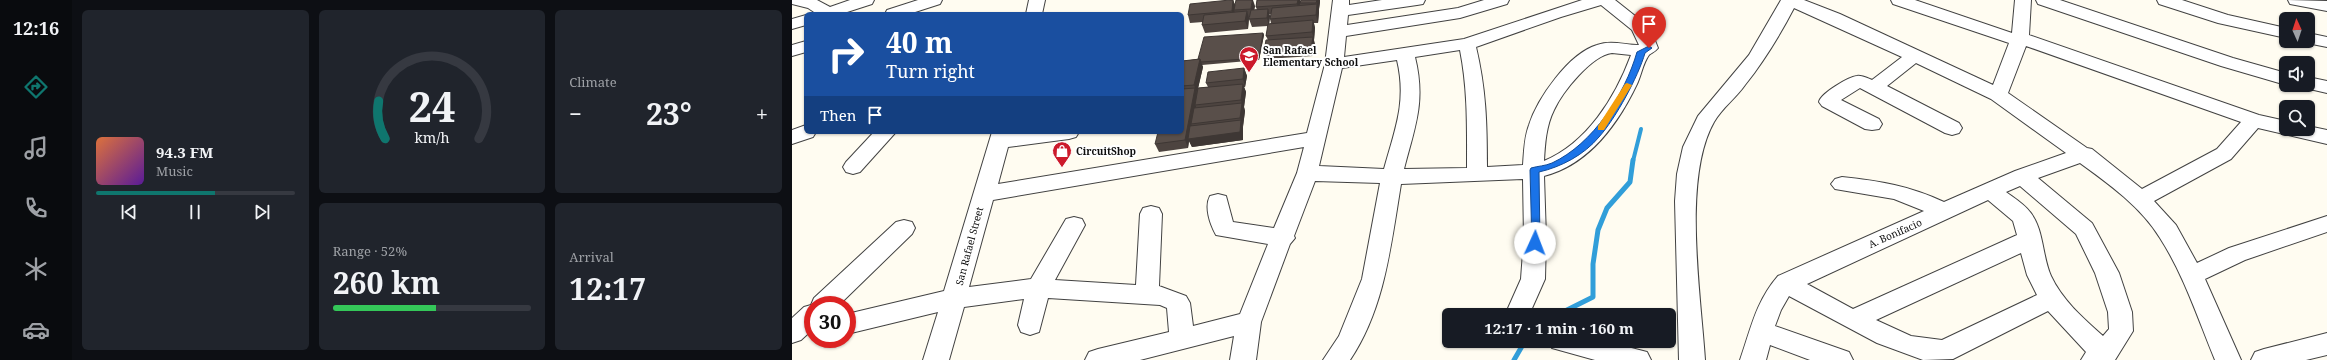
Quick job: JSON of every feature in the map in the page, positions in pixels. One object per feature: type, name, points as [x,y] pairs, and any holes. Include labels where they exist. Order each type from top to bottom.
[{"type":"street","points":[[795,0],[813,4],[825,12]]},
{"type":"street","points":[[830,12],[866,0]]},
{"type":"street","points":[[876,0],[882,12]]},
{"type":"street","points":[[900,12],[934,0]]},
{"type":"street","points":[[1034,12],[1037,0]]},
{"type":"street","points":[[1243,360],[1249,322],[1284,238],[1307,173],[1334,64],[1341,5],[1416,0]]},
{"type":"street","points":[[1338,32],[1460,13],[1501,0]]},
{"type":"street","points":[[1334,64],[1467,44],[1555,13],[1600,0]]},
{"type":"street","points":[[1521,308],[1527,296],[1532,280],[1536,231],[1534,170],[1536,135],[1544,109],[1585,59],[1595,51],[1614,46],[1641,52],[1649,48],[1647,40],[1639,27],[1605,0]]},
{"type":"street","points":[[1692,360],[1686,266],[1684,195],[1686,174],[1693,146],[1706,120],[1742,77],[1767,43],[1790,0],[1834,18],[1913,57],[1998,95],[2085,154],[2140,199],[2168,231],[2192,275],[2228,360]]},
{"type":"street","points":[[1899,0],[2254,120],[2279,126]]},
{"type":"street","points":[[1998,95],[2012,67],[2020,40],[2023,0]]},
{"type":"street","points":[[2044,0],[2234,64],[2279,77]]},
{"type":"street","points":[[2165,0],[2224,18],[2279,31]]},
{"type":"street","points":[[2296,0],[2327,6]]},
{"type":"street","points":[[792,24],[804,21]]},
{"type":"street","points":[[2315,39],[2327,42]]},
{"type":"street","points":[[1467,44],[1475,80],[1477,103],[1477,175]]},
{"type":"street","points":[[792,50],[804,47]]},
{"type":"street","points":[[1307,173],[1392,176],[1477,175],[1534,170],[1553,166],[1569,157],[1596,135],[1636,70],[1641,52]]},
{"type":"street","points":[[1336,360],[1349,342],[1374,279],[1392,176],[1411,106],[1411,79],[1405,54]]},
{"type":"street","points":[[1874,87],[1913,57]]},
{"type":"street","points":[[1872,124],[1829,102],[1830,99],[1858,81],[1874,87],[1952,128]]},
{"type":"street","points":[[2315,85],[2327,87]]},
{"type":"street","points":[[2140,199],[2224,154],[2254,120]]},
{"type":"street","points":[[792,137],[804,133]]},
{"type":"street","points":[[853,167],[884,134]]},
{"type":"street","points":[[1000,136],[1034,134]]},
{"type":"street","points":[[2315,134],[2327,137]]},
{"type":"street","name":"San Rafael Street","points":[[936,360],[1000,136]]},
{"type":"street","points":[[983,194],[1316,138]]},
{"type":"street","name":"A. Bonifacio","points":[[1753,360],[1766,312],[1778,291],[1786,283],[2022,176],[2085,154]]},
{"type":"street","points":[[1990,190],[2022,217],[2030,238],[2032,258],[2051,299],[2099,357],[2121,331],[2120,312],[2107,273],[2084,229],[2022,176]]},
{"type":"street","points":[[1842,184],[1900,193],[1914,197],[1944,211]]},
{"type":"street","points":[[1218,202],[1224,229],[1284,238]]},
{"type":"street","points":[[1147,294],[1151,214]]},
{"type":"street","points":[[2192,275],[2237,254],[2327,224]]},
{"type":"street","points":[[1030,325],[1038,288],[1074,226]]},
{"type":"street","points":[[832,296],[904,228]]},
{"type":"street","points":[[1852,320],[2030,238]]},
{"type":"street","points":[[1786,283],[1852,320],[1910,347],[1928,352],[1944,351],[2051,299]]},
{"type":"street","points":[[856,322],[954,298],[1038,288],[1147,294],[1163,296],[1178,303],[1182,340]]},
{"type":"street","points":[[792,333],[804,322]]},
{"type":"street","points":[[1098,360],[1249,322]]},
{"type":"street","points":[[1760,331],[1840,360]]},
{"type":"street","points":[[792,338],[804,335]]},
{"type":"street","points":[[2264,360],[2327,344]]},
{"type":"street","points":[[1589,348],[1638,360]]},
{"type":"building","points":[[1233,0],[1232,11],[1188,15],[1190,4]]},
{"type":"building","points":[[1236,0],[1252,0],[1251,9],[1234,10]]},
{"type":"building","points":[[1257,0],[1298,0],[1297,4],[1256,7]]},
{"type":"building","points":[[1301,0],[1317,0],[1316,3],[1300,3]]},
{"type":"building","points":[[1317,4],[1316,15],[1270,19],[1272,8]]},
{"type":"building","points":[[1268,9],[1267,18],[1249,19],[1251,10]]},
{"type":"building","points":[[1247,11],[1245,21],[1202,25],[1204,15]]},
{"type":"building","points":[[1313,20],[1312,32],[1266,36],[1268,24]]},
{"type":"building","points":[[1263,33],[1259,58],[1201,62],[1200,59],[1198,59],[1204,37]]},
{"type":"building","points":[[1313,37],[1311,48],[1264,51],[1266,40]]},
{"type":"building","points":[[1200,59],[1194,85],[1184,86],[1184,61]]},
{"type":"building","points":[[1244,68],[1243,79],[1206,83],[1208,72]]},
{"type":"building","points":[[1243,84],[1241,100],[1195,105],[1198,88]]},
{"type":"building","points":[[1195,88],[1185,140],[1155,144],[1158,134],[1184,134],[1184,89]]},
{"type":"building","points":[[1242,103],[1240,118],[1191,124],[1194,108]]},
{"type":"building","points":[[1241,120],[1240,132],[1188,139],[1190,126]]},
{"type":"waterway","points":[[1633,161],[1641,129]]},
{"type":"waterway","points":[[1571,308],[1593,297],[1593,264],[1598,230],[1607,208],[1630,182],[1633,160]]},
{"type":"waterway","points":[[1514,360],[1521,348]]},
{"type":"slow traffic","points":[[1601,128],[1627,85]]},
{"type":"place","name":"San Rafael Elementary School","points":[[1249,73]]},
{"type":"place","name":"CircuitShop","points":[[1062,168]]},
{"type":"route","points":[[1535,243],[1534,170],[1553,166],[1569,157],[1596,135],[1636,70],[1641,52],[1649,48]]}]
